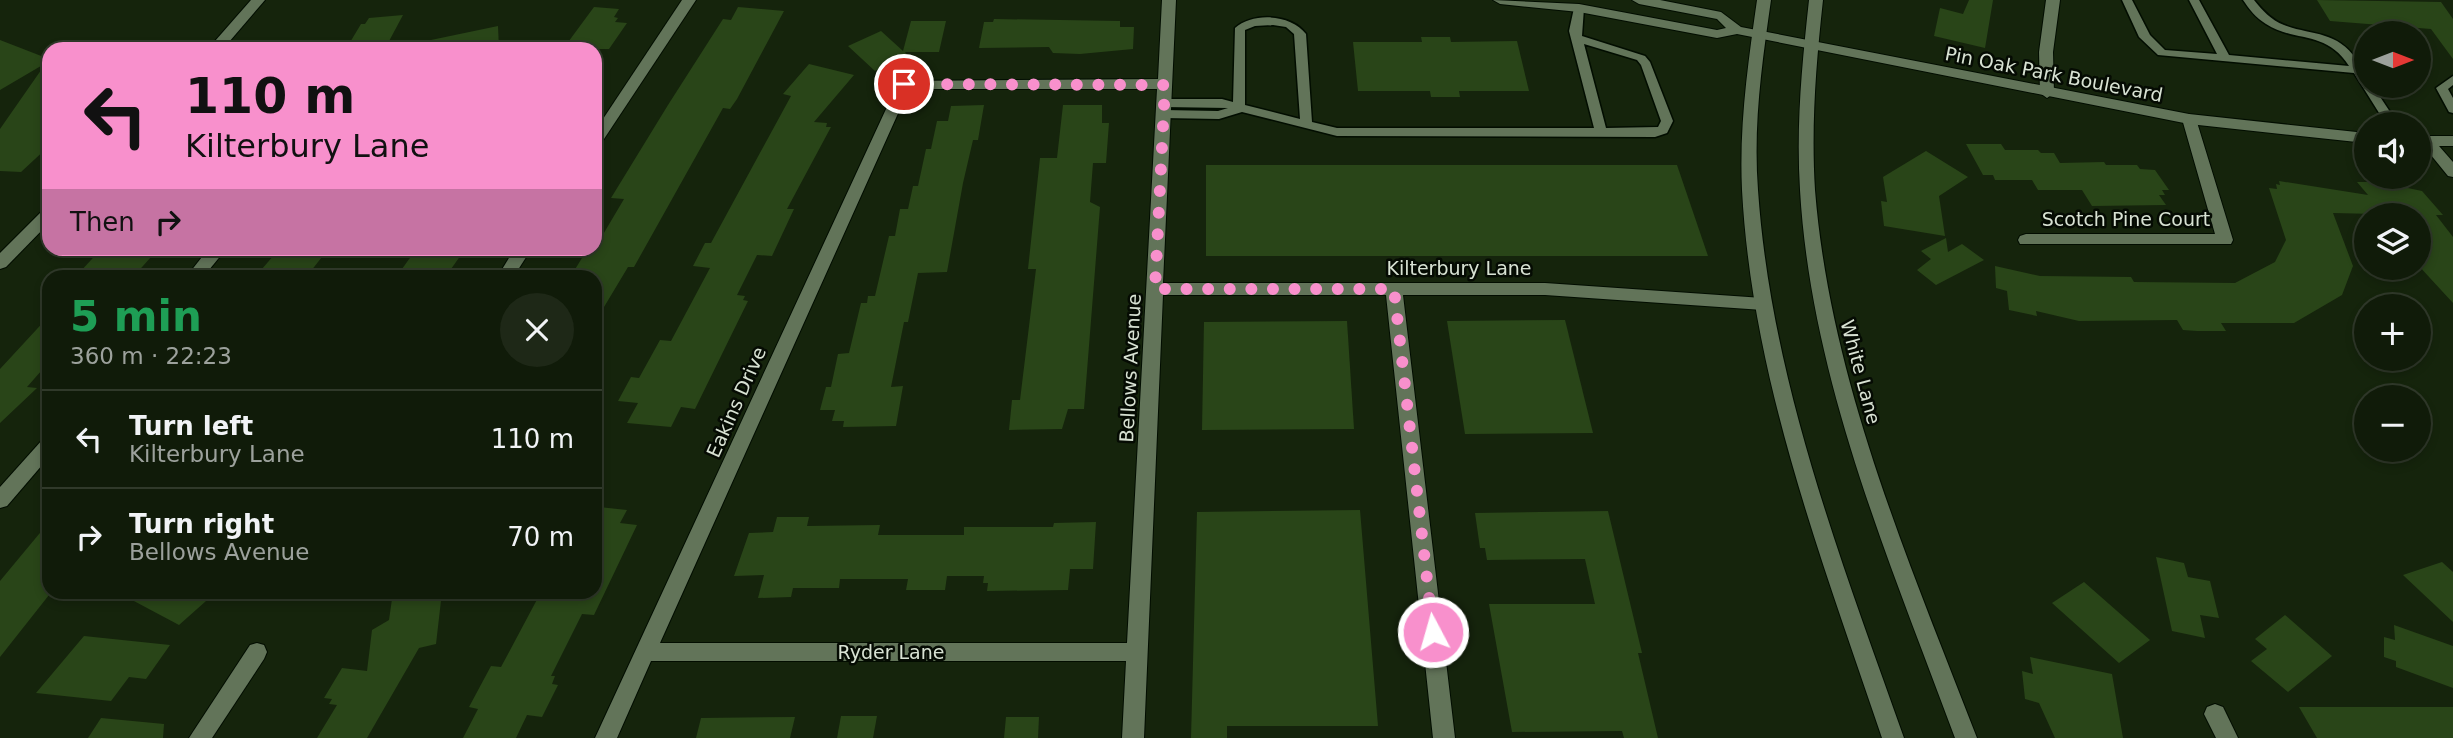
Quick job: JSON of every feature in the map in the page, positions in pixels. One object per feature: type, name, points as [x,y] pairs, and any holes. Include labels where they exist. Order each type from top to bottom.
[{"type":"street","points":[[221,42],[258,0]]},
{"type":"street","points":[[602,131],[689,0]]},
{"type":"street","name":"Bellows Avenue","points":[[1132,738],[1169,0]]},
{"type":"street","name":"Pin Oak Park Boulevard","points":[[1500,0],[1579,8],[1717,34],[1737,30],[2189,119],[2354,137]]},
{"type":"street","name":"Pin Oak Park Boulevard","points":[[1639,0],[1721,16],[1737,30]]},
{"type":"street","points":[[1764,0],[1756,35],[1748,129],[1749,193],[1763,304],[1781,389],[1808,485],[1893,738]]},
{"type":"street","name":"White Lane","points":[[1816,0],[1808,46],[1803,102],[1807,208],[1826,321],[1848,408],[1879,506],[1966,738]]},
{"type":"street","points":[[2047,93],[2046,52],[2053,0]]},
{"type":"street","name":"Eakins Drive","points":[[606,738],[904,84],[1165,85]]},
{"type":"street","name":"Scotch Pine Court","points":[[2026,240],[2225,240],[2189,119]]},
{"type":"street","points":[[2431,141],[2453,141]]},
{"type":"street","points":[[2431,149],[2453,172]]},
{"type":"street","points":[[0,263],[42,221]]},
{"type":"street","points":[[200,270],[212,256]]},
{"type":"street","name":"Kilterbury Lane","points":[[1155,289],[1592,290],[1763,304]]},
{"type":"street","points":[[1394,289],[1444,738]]},
{"type":"street","points":[[0,500],[42,452]]},
{"type":"street","points":[[200,738],[257,652]]},
{"type":"street","name":"Ryder Lane","points":[[645,652],[1137,652]]},
{"type":"street","points":[[2215,714],[2227,738]]},
{"type":"lane","points":[[2127,0],[2153,47],[2171,55],[2354,70]]},
{"type":"lane","points":[[2194,0],[2225,60]]},
{"type":"lane","points":[[2248,0],[2257,14],[2278,28],[2326,39],[2338,46],[2354,66]]},
{"type":"lane","points":[[1579,8],[1577,38],[1601,132]]},
{"type":"lane","points":[[1238,109],[1241,28],[1252,23],[1286,22],[1299,29],[1300,34],[1306,125]]},
{"type":"lane","points":[[1164,109],[1219,115],[1238,109],[1337,132],[1663,130],[1667,121],[1646,64],[1641,58],[1577,38]]},
{"type":"lane","points":[[2453,80],[2442,88],[2453,108]]},
{"type":"building","points":[[1969,0],[1993,0],[1985,48],[1934,36],[1940,8],[1963,14]]},
{"type":"building","points":[[2317,0],[2441,2],[2453,19],[2453,59],[2431,29],[2431,21],[2330,21]]},
{"type":"building","points":[[594,7],[619,9],[614,17],[618,18],[615,22],[627,23],[609,49],[602,49],[602,42],[568,42]]},
{"type":"building","points":[[738,7],[784,11],[737,99],[730,109],[723,108],[634,267],[628,267],[602,310],[602,270],[575,270],[583,256],[602,256],[602,236],[624,199],[611,198],[723,19],[731,20]]},
{"type":"building","points":[[403,15],[389,42],[350,42],[361,24],[365,24],[369,18]]},
{"type":"building","points":[[994,19],[1120,21],[1120,27],[1134,27],[1133,49],[1080,54],[1053,53],[1049,47],[979,48],[984,22],[993,22]]},
{"type":"building","points":[[911,21],[946,21],[939,52],[905,52],[908,56],[875,71],[848,46],[881,31],[903,51]]},
{"type":"building","points":[[498,26],[499,42],[431,40]]},
{"type":"building","points":[[1421,37],[1450,37],[1451,42],[1517,41],[1529,91],[1459,91],[1460,97],[1431,97],[1430,91],[1358,91],[1353,42],[1422,42]]},
{"type":"building","points":[[0,40],[42,56],[42,65],[0,90]]},
{"type":"building","points":[[809,64],[854,75],[814,122],[827,123],[826,127],[831,127],[787,209],[794,209],[772,256],[757,255],[737,295],[745,296],[743,300],[748,301],[695,409],[681,407],[671,427],[627,423],[638,403],[618,401],[631,377],[639,378],[660,340],[671,341],[710,268],[693,266],[705,243],[711,243],[791,96],[783,94]]},
{"type":"building","points":[[42,69],[42,152],[21,172],[0,171],[0,129]]},
{"type":"building","points":[[984,105],[978,140],[973,140],[963,183],[947,272],[918,273],[908,322],[904,322],[891,387],[903,386],[896,426],[843,427],[844,421],[832,421],[835,410],[820,410],[826,387],[831,387],[838,354],[849,353],[861,303],[867,303],[868,296],[875,296],[889,236],[895,236],[900,209],[908,209],[913,186],[918,186],[926,149],[931,149],[937,121],[948,121],[951,106]]},
{"type":"building","points":[[1063,105],[1102,105],[1102,123],[1109,123],[1106,163],[1093,163],[1090,202],[1100,207],[1084,409],[1068,409],[1062,429],[1009,430],[1012,400],[1020,400],[1036,269],[1028,269],[1040,158],[1057,158]]},
{"type":"building","points":[[1966,144],[2001,144],[2005,150],[2054,153],[2060,163],[2104,162],[2106,165],[2137,165],[2140,169],[2155,170],[2169,190],[2162,190],[2165,195],[2159,195],[2166,205],[2092,206],[2082,190],[2038,190],[2032,180],[1995,180],[1993,175],[1983,175]]},
{"type":"building","points":[[1926,151],[1968,177],[1939,196],[1945,236],[1884,226],[1881,201],[1887,202],[1883,177]]},
{"type":"building","points":[[1206,165],[1677,165],[1708,256],[1206,256]]},
{"type":"building","points":[[2279,181],[2368,195],[2363,189],[2422,191],[2443,215],[2436,215],[2453,237],[2453,303],[2431,279],[2431,203],[2354,203],[2354,213],[2333,213],[2353,266],[2342,295],[2294,323],[2221,323],[2226,331],[2197,331],[2183,330],[2177,320],[2079,321],[2036,311],[2037,316],[2009,310],[2007,291],[1996,288],[1995,266],[2040,276],[2131,277],[2134,282],[2235,283],[2275,262],[2286,240],[2269,188],[2277,189],[2276,184],[2280,185]]},
{"type":"building","points":[[1946,238],[1948,252],[1962,244],[1984,260],[1936,285],[1917,270],[1931,259],[1921,251]]},
{"type":"building","points":[[95,256],[152,256],[139,270],[82,270]]},
{"type":"building","points":[[273,256],[323,256],[312,270],[261,270]]},
{"type":"building","points":[[411,256],[460,256],[451,269],[401,270]]},
{"type":"building","points":[[1565,320],[1593,433],[1465,434],[1447,321]]},
{"type":"building","points":[[1347,321],[1354,429],[1202,430],[1204,322]]},
{"type":"building","points":[[42,324],[42,370],[27,387],[37,388],[0,423],[0,369]]},
{"type":"building","points":[[602,507],[627,510],[620,523],[637,525],[602,598]]},
{"type":"building","points":[[1360,510],[1378,726],[1227,726],[1227,738],[1191,738],[1197,512]]},
{"type":"building","points":[[1608,511],[1642,653],[1638,653],[1658,738],[1624,738],[1622,731],[1512,732],[1489,604],[1595,604],[1585,559],[1487,560],[1485,548],[1480,548],[1475,513]]},
{"type":"building","points":[[777,517],[809,517],[807,526],[880,525],[878,535],[964,535],[964,527],[1053,527],[1054,523],[1096,522],[1093,569],[1070,569],[1068,590],[987,591],[988,583],[983,583],[984,576],[947,576],[945,590],[906,590],[908,579],[840,579],[839,588],[793,588],[791,597],[758,598],[764,575],[734,576],[749,533],[773,532]]},
{"type":"building","points":[[42,530],[42,599],[46,599],[0,657],[0,581]]},
{"type":"building","points":[[2156,557],[2184,563],[2188,577],[2210,581],[2219,618],[2200,615],[2205,638],[2172,631]]},
{"type":"building","points":[[2442,562],[2453,572],[2453,622],[2403,575]]},
{"type":"building","points":[[2084,582],[2150,640],[2119,663],[2052,603]]},
{"type":"building","points":[[130,599],[206,601],[179,625]]},
{"type":"building","points":[[392,599],[441,599],[436,644],[419,648],[367,738],[317,738],[337,705],[329,704],[332,699],[324,698],[342,668],[367,671],[372,630],[389,620]]},
{"type":"building","points":[[537,599],[602,599],[594,615],[582,614],[551,676],[555,676],[552,684],[558,685],[542,717],[527,715],[516,738],[463,738],[478,709],[469,707],[491,666],[501,667]]},
{"type":"building","points":[[2285,615],[2332,656],[2288,692],[2251,661],[2267,649],[2255,639]]},
{"type":"building","points":[[2394,625],[2453,646],[2453,688],[2396,667],[2396,661],[2384,657],[2384,637],[2395,640]]},
{"type":"building","points":[[84,636],[170,645],[146,679],[129,677],[111,701],[36,693]]},
{"type":"building","points":[[2030,657],[2112,674],[2123,738],[2055,738],[2039,703],[2025,699],[2022,671],[2033,674]]},
{"type":"building","points":[[2299,707],[2453,707],[2453,738],[2317,738]]},
{"type":"building","points":[[841,716],[877,716],[873,738],[837,738]]},
{"type":"building","points":[[795,717],[790,738],[696,738],[701,718]]},
{"type":"building","points":[[1006,717],[1039,717],[1038,738],[1004,738]]},
{"type":"building","points":[[101,718],[164,724],[163,738],[88,738]]},
{"type":"route","points":[[904,84],[1165,85],[1155,289],[1394,289],[1433,632]]}]
